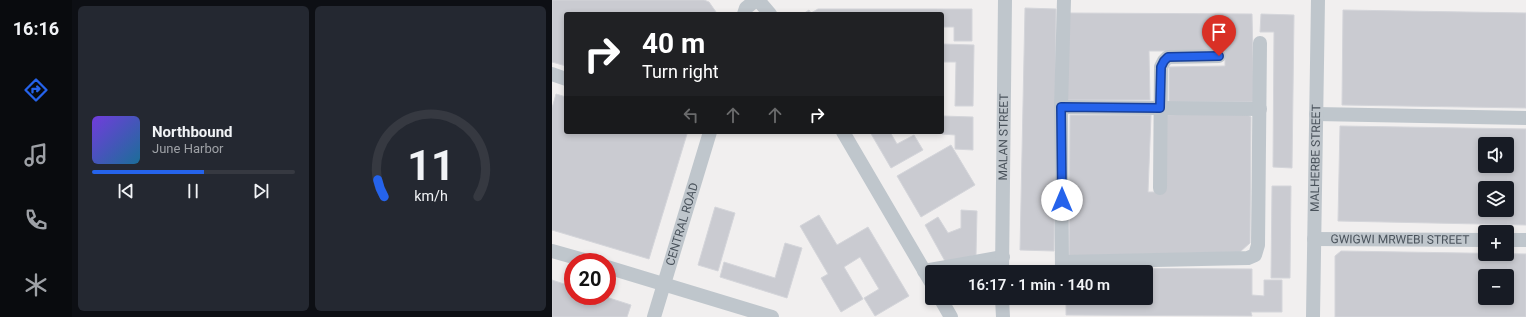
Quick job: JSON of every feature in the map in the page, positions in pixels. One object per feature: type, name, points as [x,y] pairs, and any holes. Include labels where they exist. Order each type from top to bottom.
[{"type":"street","points":[[745,12],[746,8],[757,0],[768,12]]},
{"type":"street","points":[[1062,265],[1061,107],[1064,0]]},
{"type":"street","name":"MALHERBE STREET","points":[[1313,317],[1318,0]]},
{"type":"street","name":"MALAN STREET","points":[[1002,265],[1005,1]]},
{"type":"street","points":[[1103,265],[1248,258],[1255,254],[1258,245],[1260,43]]},
{"type":"street","points":[[1160,188],[1161,67],[1168,57],[1219,56]]},
{"type":"street","points":[[552,74],[564,78]]},
{"type":"street","points":[[1061,107],[1260,109]]},
{"type":"street","points":[[1316,114],[1526,118]]},
{"type":"street","name":"CENTRAL ROAD","points":[[654,317],[709,134]]},
{"type":"street","points":[[844,134],[924,271],[1003,257]]},
{"type":"street","name":"GWIGWI MRWEBI STREET","points":[[1314,239],[1478,240]]},
{"type":"street","points":[[1514,240],[1526,240]]},
{"type":"street","points":[[552,251],[564,254]]},
{"type":"street","points":[[616,270],[772,317]]},
{"type":"street","points":[[944,305],[951,317]]},
{"type":"street","points":[[1002,305],[1003,317]]},
{"type":"building","points":[[552,0],[704,0],[709,2],[716,12],[564,12],[564,65],[552,62]]},
{"type":"building","points":[[1025,8],[1056,9],[1054,251],[1020,250]]},
{"type":"building","points":[[818,9],[972,9],[972,41],[954,41],[954,27],[944,27],[944,12],[813,12]]},
{"type":"building","points":[[1343,10],[1526,13],[1526,108],[1342,105]]},
{"type":"building","points":[[1069,13],[1252,14],[1254,102],[1169,102],[1169,67],[1225,66],[1225,51],[1149,51],[1150,100],[1066,100]]},
{"type":"building","points":[[1261,14],[1294,15],[1292,168],[1273,167],[1274,32],[1260,32]]},
{"type":"building","points":[[944,44],[974,45],[973,106],[955,106],[956,62],[944,62]]},
{"type":"building","points":[[556,94],[564,96],[564,134],[687,134],[649,259],[552,230],[552,108]]},
{"type":"building","points":[[1244,112],[1251,117],[1250,243],[1240,252],[1069,256],[1070,115],[1151,115],[1148,192],[1165,192],[1166,115]]},
{"type":"building","points":[[944,116],[973,117],[973,150],[955,149],[955,135],[942,134],[944,134]]},
{"type":"building","points":[[1340,126],[1526,129],[1526,225],[1338,221]]},
{"type":"building","points":[[871,134],[891,134],[897,144],[914,135],[923,150],[891,168]]},
{"type":"building","points":[[951,145],[975,185],[921,217],[897,176]]},
{"type":"building","points":[[1272,186],[1291,186],[1290,278],[1271,278]]},
{"type":"building","points":[[715,207],[735,213],[718,271],[698,265]]},
{"type":"building","points":[[961,210],[977,211],[976,255],[946,263],[925,225],[938,217],[948,233],[961,228]]},
{"type":"building","points":[[819,215],[837,245],[868,227],[909,296],[875,316],[864,298],[879,289],[860,257],[844,267],[863,299],[841,312],[821,278],[828,274],[800,226]]},
{"type":"building","points":[[785,243],[802,248],[787,298],[720,277],[724,262],[775,278]]},
{"type":"building","points":[[1341,251],[1478,253],[1478,261],[1514,261],[1514,254],[1526,254],[1526,317],[1335,317],[1335,256]]},
{"type":"building","points":[[1153,268],[1252,269],[1252,295],[1264,296],[1264,280],[1282,280],[1282,312],[1251,312],[1252,316],[1066,315],[1066,305],[1153,305]]},
{"type":"building","points":[[552,280],[564,284],[564,305],[616,305],[616,300],[631,305],[627,317],[552,317]]},
{"type":"route","points":[[1062,200],[1061,107],[1160,108],[1161,67],[1168,57],[1219,56]]}]
